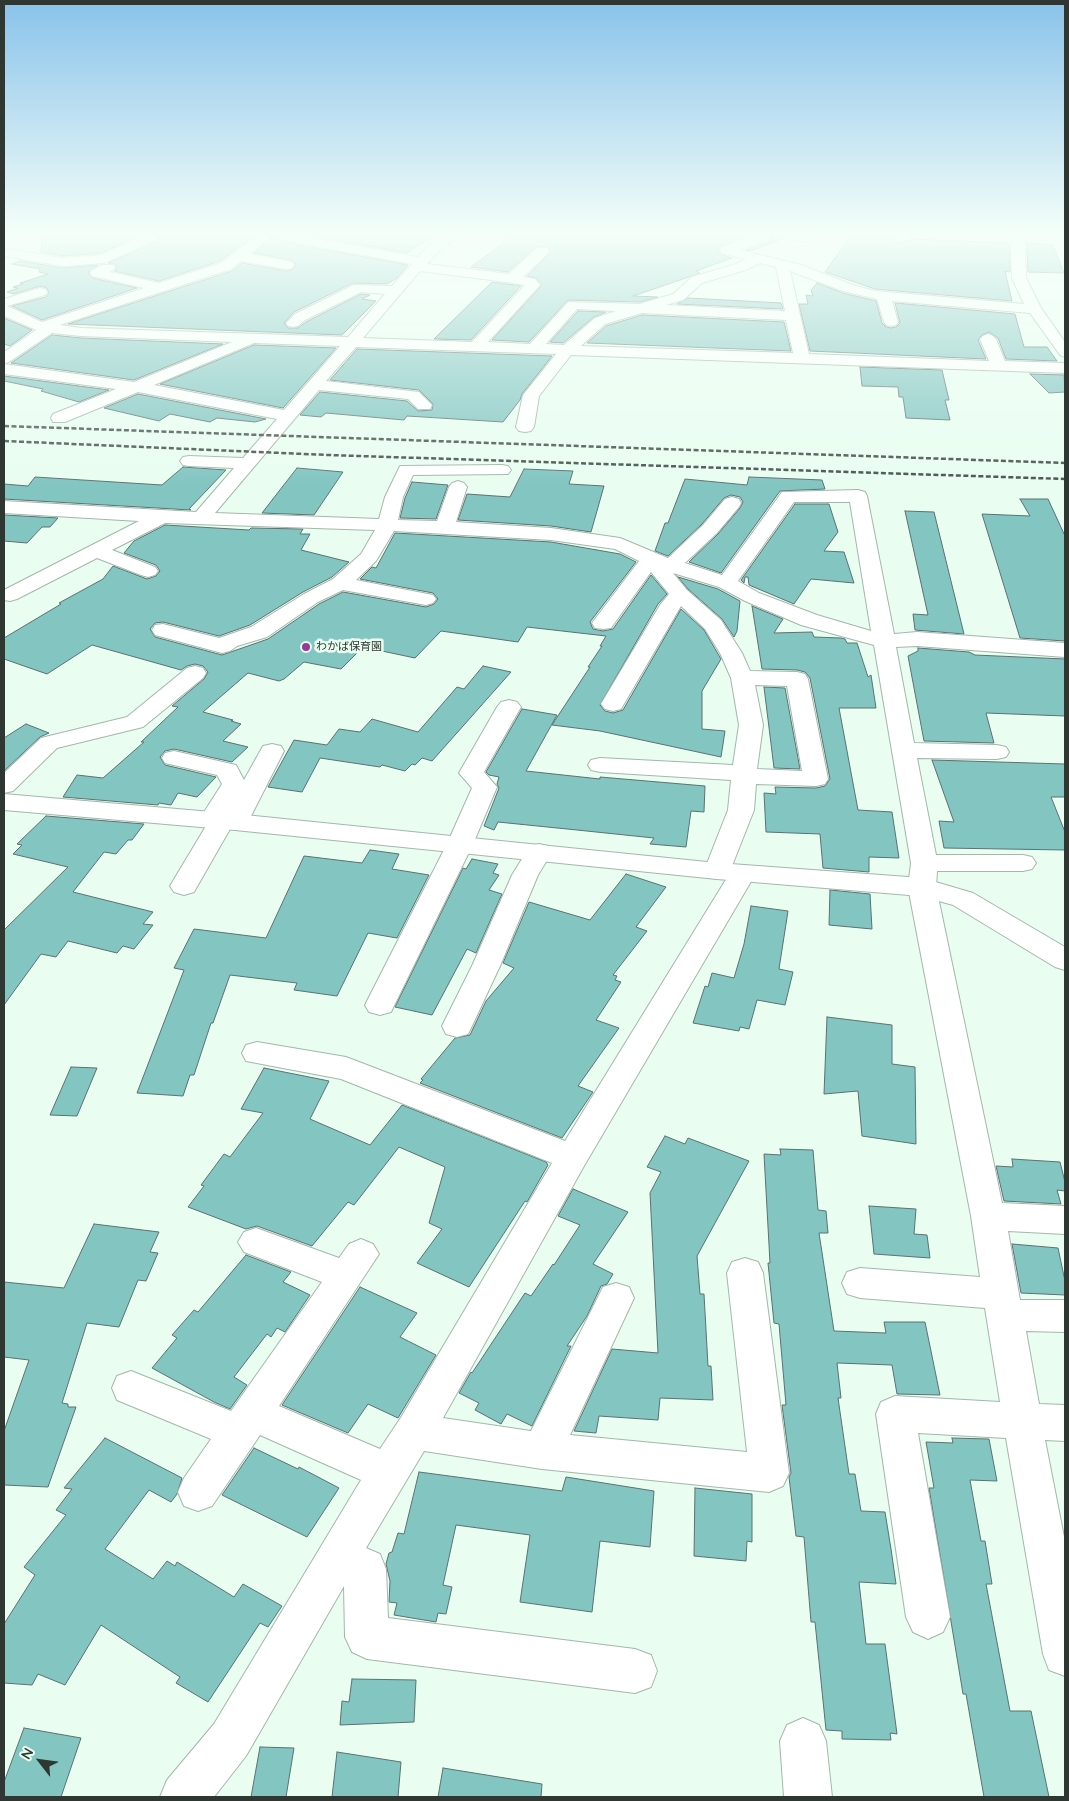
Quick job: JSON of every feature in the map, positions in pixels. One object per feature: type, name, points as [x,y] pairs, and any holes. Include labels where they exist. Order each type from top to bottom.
[{"type":"street","points":[[23,320],[115,347]]},
{"type":"street","points":[[4,359],[45,328],[68,320]]},
{"type":"street","points":[[294,323],[297,320]]},
{"type":"street","points":[[201,518],[371,320]]},
{"type":"street","points":[[475,347],[501,320]]},
{"type":"street","points":[[533,350],[560,320]]},
{"type":"street","points":[[525,428],[531,395],[566,351],[603,320]]},
{"type":"street","points":[[794,320],[802,359]]},
{"type":"street","points":[[1042,320],[1065,352]]},
{"type":"street","points":[[45,328],[81,332],[533,350],[1065,368]]},
{"type":"street","points":[[59,418],[256,338]]},
{"type":"street","points":[[988,339],[999,366]]},
{"type":"street","points":[[4,369],[136,387],[287,416]]},
{"type":"street","points":[[316,385],[412,395],[424,405]]},
{"type":"street","points":[[189,461],[247,463]]},
{"type":"street","points":[[4,786],[49,743],[135,722],[229,641],[259,632],[311,598],[340,583],[369,557],[387,526],[394,497],[406,470],[502,470]]},
{"type":"street","points":[[445,527],[458,487]]},
{"type":"street","points":[[726,583],[789,496],[857,490],[923,875],[988,1216],[1022,1420],[1065,1654]]},
{"type":"street","points":[[603,623],[662,562],[710,529],[732,503]]},
{"type":"street","points":[[4,507],[162,517],[445,527],[551,534],[620,544],[662,562],[726,583],[752,597],[808,620],[884,642],[917,639],[1065,650]]},
{"type":"street","points":[[10,595],[162,517]]},
{"type":"street","points":[[96,551],[148,571]]},
{"type":"street","points":[[184,1797],[230,1740],[336,1559],[414,1432],[572,1157],[730,872],[741,810],[751,725],[742,678],[731,653],[713,625],[680,594],[662,562]]},
{"type":"street","points":[[340,583],[426,599]]},
{"type":"street","points":[[612,704],[670,605],[680,594]]},
{"type":"street","points":[[163,630],[222,646]]},
{"type":"street","points":[[600,765],[744,773],[760,778],[816,779],[797,679],[742,678]]},
{"type":"street","points":[[380,1005],[460,844],[485,787],[471,773],[509,707]]},
{"type":"street","points":[[903,750],[997,752]]},
{"type":"street","points":[[184,886],[223,821],[272,752]]},
{"type":"street","points":[[174,758],[227,770],[234,784],[223,821]]},
{"type":"street","points":[[4,802],[223,821],[730,872],[923,875],[1024,863]]},
{"type":"street","points":[[457,1026],[526,875],[539,852]]},
{"type":"street","points":[[923,875],[1065,960]]},
{"type":"street","points":[[257,1053],[346,1068],[572,1157]]},
{"type":"street","points":[[988,1216],[1065,1220]]},
{"type":"street","points":[[198,1492],[354,1265],[256,1242]]},
{"type":"street","points":[[414,1432],[542,1451],[769,1473],[745,1273]]},
{"type":"street","points":[[860,1283],[1003,1304],[1065,1316]]},
{"type":"street","points":[[542,1451],[616,1298]]},
{"type":"street","points":[[131,1388],[245,1423],[388,1472]]},
{"type":"street","points":[[928,1617],[895,1414],[1065,1423]]},
{"type":"street","points":[[336,1559],[365,1569],[367,1637],[635,1671]]},
{"type":"street","points":[[803,1741],[808,1797]]},
{"type":"building","points":[[4,320],[32,330],[10,346],[4,344]]},
{"type":"building","points":[[80,320],[287,320],[284,323],[288,328],[298,328],[310,320],[357,320],[342,335],[68,324]]},
{"type":"building","points":[[453,320],[489,320],[471,340],[434,339]]},
{"type":"building","points":[[510,320],[549,320],[529,342],[492,340]]},
{"type":"building","points":[[570,320],[590,320],[563,343],[550,342]]},
{"type":"building","points":[[625,320],[784,322],[791,351],[587,343],[606,326]]},
{"type":"building","points":[[803,320],[881,320],[886,327],[891,328],[896,327],[900,323],[899,320],[1017,320],[1024,347],[1047,347],[1057,361],[1006,359],[998,338],[989,332],[982,335],[978,340],[986,359],[810,351]]},
{"type":"building","points":[[52,335],[223,344],[134,380],[11,363]]},
{"type":"building","points":[[254,345],[336,348],[283,408],[160,384]]},
{"type":"building","points":[[357,349],[552,356],[503,422],[407,416],[404,420],[326,413],[321,417],[300,415],[320,392],[407,401],[418,411],[432,410],[433,404],[419,390],[330,380]]},
{"type":"building","points":[[860,367],[942,370],[949,400],[945,400],[950,420],[906,418],[903,397],[899,397],[898,387],[862,386]]},
{"type":"building","points":[[1030,374],[1064,375],[1065,392],[1049,393]]},
{"type":"building","points":[[4,376],[109,390],[79,402],[41,391],[43,389],[4,381]]},
{"type":"building","points":[[138,394],[266,419],[255,422],[217,418],[210,422],[170,414],[159,421],[104,408]]},
{"type":"building","points":[[183,467],[226,470],[189,509],[191,510],[4,499],[4,484],[28,486],[35,477],[162,485]]},
{"type":"building","points":[[297,468],[343,472],[314,515],[262,513]]},
{"type":"building","points":[[524,469],[573,471],[569,484],[604,486],[591,532],[551,526],[458,520],[467,494],[510,497]]},
{"type":"building","points":[[749,477],[822,480],[825,489],[780,491],[721,573],[689,562],[718,534],[740,508],[743,502],[740,497],[731,495],[724,498],[702,524],[668,556],[655,551],[665,523],[668,523],[685,479],[747,485]]},
{"type":"building","points":[[412,482],[448,485],[436,519],[400,518],[405,498]]},
{"type":"building","points":[[1020,499],[1048,499],[1065,536],[1065,641],[1020,638],[982,514],[1030,516]]},
{"type":"building","points":[[795,504],[829,504],[838,532],[824,551],[844,552],[854,583],[811,579],[794,604],[749,585],[748,577],[745,577],[744,583],[741,580]]},
{"type":"building","points":[[905,511],[934,512],[964,634],[915,630],[913,614],[928,615]]},
{"type":"building","points":[[4,515],[58,518],[50,527],[42,527],[27,543],[4,541]]},
{"type":"building","points":[[165,525],[249,530],[251,528],[303,529],[300,534],[310,534],[301,550],[349,562],[332,577],[303,592],[250,625],[219,636],[163,622],[155,623],[150,629],[155,637],[222,655],[268,639],[319,604],[343,592],[426,607],[434,604],[438,599],[433,593],[360,579],[372,567],[376,568],[395,533],[551,542],[620,554],[636,562],[590,622],[593,629],[603,631],[613,629],[651,575],[667,594],[658,604],[600,705],[605,711],[613,713],[623,710],[681,609],[704,630],[721,659],[702,691],[702,729],[725,731],[721,757],[600,731],[552,725],[590,667],[588,667],[602,646],[600,646],[606,636],[527,627],[518,642],[441,631],[415,658],[363,647],[341,669],[304,662],[279,681],[248,673],[203,712],[241,724],[223,741],[248,747],[232,762],[174,749],[165,751],[160,757],[165,765],[216,777],[197,797],[178,793],[171,805],[159,803],[158,805],[63,797],[77,775],[103,778],[144,742],[141,742],[178,707],[172,706],[204,679],[208,672],[203,666],[195,664],[181,670],[92,645],[47,674],[4,659],[4,638],[61,604],[59,603],[103,579],[113,566],[147,579],[156,576],[160,571],[156,565],[124,553],[134,541]]},
{"type":"building","points":[[678,577],[718,589],[740,601],[737,631],[734,637],[722,619],[688,589]]},
{"type":"building","points":[[752,606],[783,619],[774,633],[812,632],[814,637],[841,638],[845,639],[847,643],[857,643],[868,677],[871,675],[876,708],[839,708],[858,810],[892,812],[899,858],[869,857],[869,872],[823,868],[820,834],[766,832],[764,793],[776,794],[775,787],[816,788],[825,786],[830,779],[810,678],[805,672],[797,670],[762,669]]},
{"type":"building","points":[[918,648],[969,652],[975,655],[1065,659],[1065,716],[986,713],[994,743],[924,741],[908,656],[918,651]]},
{"type":"building","points":[[483,666],[511,672],[432,761],[422,758],[405,771],[382,765],[380,767],[320,758],[302,792],[268,787],[294,740],[327,745],[339,729],[360,732],[372,719],[418,732],[457,687],[464,689]]},
{"type":"building","points":[[764,687],[785,688],[800,769],[774,768]]},
{"type":"building","points":[[522,709],[557,715],[526,771],[600,779],[600,777],[705,786],[704,812],[691,811],[686,847],[650,844],[654,838],[498,822],[494,830],[484,826],[499,788],[497,784],[499,777],[489,775],[486,772]]},
{"type":"building","points":[[26,724],[49,733],[40,737],[4,771],[4,738]]},
{"type":"building","points":[[932,760],[1065,764],[1065,797],[1051,797],[1065,832],[1065,850],[944,848],[939,821],[954,822]]},
{"type":"building","points":[[46,816],[144,824],[132,840],[128,840],[116,854],[104,852],[73,892],[153,912],[143,924],[153,925],[134,949],[123,946],[117,953],[68,941],[56,957],[41,954],[4,1005],[4,930],[68,867],[13,854],[22,845],[17,844]]},
{"type":"building","points":[[370,850],[399,854],[392,869],[429,875],[397,938],[368,933],[337,996],[294,990],[297,983],[230,975],[213,1023],[211,1023],[194,1075],[190,1075],[183,1096],[137,1093],[184,970],[174,968],[194,929],[266,938],[304,856],[362,863]]},
{"type":"building","points":[[472,859],[498,864],[493,873],[499,875],[489,890],[502,894],[476,953],[467,949],[432,1015],[395,1007],[463,868],[466,869]]},
{"type":"building","points":[[626,874],[666,887],[636,927],[647,931],[613,975],[617,976],[615,980],[621,982],[596,1020],[619,1028],[578,1086],[593,1092],[562,1138],[420,1083],[423,1080],[421,1079],[455,1038],[470,1035],[486,1001],[514,968],[503,963],[529,902],[590,920]]},
{"type":"building","points":[[830,890],[870,894],[872,929],[829,925]]},
{"type":"building","points":[[751,906],[788,911],[779,969],[793,972],[785,1005],[757,1000],[749,1029],[740,1027],[739,1031],[693,1023],[705,986],[708,987],[712,973],[734,978],[744,944]]},
{"type":"building","points":[[827,1017],[892,1025],[892,1064],[915,1067],[916,1144],[862,1136],[858,1091],[824,1094]]},
{"type":"building","points":[[71,1067],[97,1068],[77,1116],[50,1115]]},
{"type":"building","points":[[264,1068],[329,1081],[310,1119],[370,1145],[402,1105],[546,1162],[548,1165],[527,1202],[525,1201],[469,1287],[417,1263],[442,1229],[429,1223],[445,1167],[399,1147],[354,1205],[348,1202],[312,1246],[257,1226],[246,1229],[188,1207],[204,1186],[201,1185],[224,1154],[230,1157],[263,1113],[241,1109]]},
{"type":"building","points":[[665,1136],[685,1144],[688,1138],[749,1161],[697,1256],[700,1294],[704,1294],[708,1366],[711,1366],[713,1400],[660,1398],[658,1420],[599,1416],[596,1433],[574,1431],[612,1349],[658,1353],[650,1193],[661,1172],[647,1167]]},
{"type":"building","points":[[780,1149],[813,1150],[818,1210],[826,1211],[828,1233],[819,1233],[834,1331],[886,1333],[884,1322],[925,1322],[940,1395],[897,1394],[892,1365],[837,1363],[841,1398],[838,1398],[849,1474],[855,1474],[861,1511],[885,1512],[891,1549],[896,1584],[859,1582],[866,1644],[885,1644],[897,1734],[890,1733],[891,1740],[842,1739],[842,1731],[826,1730],[815,1622],[811,1622],[804,1537],[796,1536],[789,1477],[791,1473],[782,1405],[786,1405],[779,1324],[774,1323],[768,1263],[770,1263],[764,1154],[781,1155]]},
{"type":"building","points":[[1012,1159],[1060,1162],[1065,1182],[1065,1191],[1057,1190],[1061,1204],[1004,1201],[996,1166],[1013,1167]]},
{"type":"building","points":[[573,1189],[628,1212],[593,1264],[613,1274],[607,1284],[601,1286],[587,1316],[567,1346],[571,1346],[532,1426],[507,1414],[501,1424],[475,1410],[479,1403],[459,1393],[471,1372],[525,1293],[531,1296],[580,1225],[558,1216]]},
{"type":"building","points":[[869,1206],[916,1209],[914,1234],[927,1235],[930,1258],[874,1254]]},
{"type":"building","points":[[94,1224],[159,1232],[150,1252],[158,1253],[146,1281],[138,1280],[119,1327],[87,1323],[62,1403],[68,1404],[68,1407],[76,1407],[48,1487],[4,1485],[4,1431],[29,1360],[4,1357],[4,1282],[64,1288]]},
{"type":"building","points":[[1012,1244],[1058,1248],[1065,1281],[1065,1295],[1021,1293]]},
{"type":"building","points":[[246,1255],[291,1272],[283,1282],[310,1295],[285,1332],[277,1328],[271,1337],[267,1334],[234,1377],[247,1385],[230,1409],[152,1368],[177,1338],[172,1335],[194,1310],[198,1312]]},
{"type":"building","points":[[360,1287],[417,1313],[400,1337],[436,1355],[398,1418],[368,1404],[348,1433],[282,1405]]},
{"type":"building","points":[[105,1438],[182,1478],[177,1494],[171,1502],[149,1490],[105,1549],[153,1579],[167,1561],[175,1566],[177,1562],[234,1597],[243,1584],[282,1606],[268,1627],[260,1623],[208,1702],[176,1683],[180,1677],[101,1625],[65,1685],[38,1674],[32,1685],[4,1683],[4,1624],[35,1575],[24,1567],[66,1515],[56,1510],[72,1489],[64,1488]]},
{"type":"building","points":[[952,1438],[989,1439],[997,1481],[970,1480],[981,1541],[985,1541],[992,1584],[986,1584],[1010,1711],[1031,1711],[1049,1797],[984,1797],[966,1694],[963,1694],[929,1488],[934,1488],[926,1442],[953,1443]]},
{"type":"building","points":[[254,1448],[298,1469],[299,1467],[339,1488],[307,1537],[222,1495]]},
{"type":"building","points":[[419,1472],[562,1491],[566,1477],[654,1491],[650,1547],[600,1541],[592,1612],[520,1602],[530,1535],[456,1525],[443,1585],[452,1587],[446,1614],[438,1613],[436,1622],[394,1615],[397,1603],[389,1602],[390,1581],[386,1564],[398,1533],[404,1534]]},
{"type":"building","points":[[695,1488],[752,1494],[752,1542],[747,1541],[746,1561],[694,1556]]},
{"type":"building","points":[[352,1679],[416,1680],[414,1722],[340,1725],[342,1701],[349,1702]]},
{"type":"building","points":[[24,1728],[81,1738],[61,1797],[4,1797],[4,1782]]},
{"type":"building","points":[[260,1747],[294,1748],[286,1797],[251,1797]]},
{"type":"building","points":[[337,1752],[401,1762],[398,1797],[332,1797]]},
{"type":"building","points":[[443,1768],[542,1784],[541,1797],[438,1797]]},
{"type":"railway","points":[[4,426],[1065,463]]},
{"type":"railway","points":[[4,441],[328,455],[1065,479]]},
{"type":"place","name":"わかば保育園","points":[[306,647]]}]
